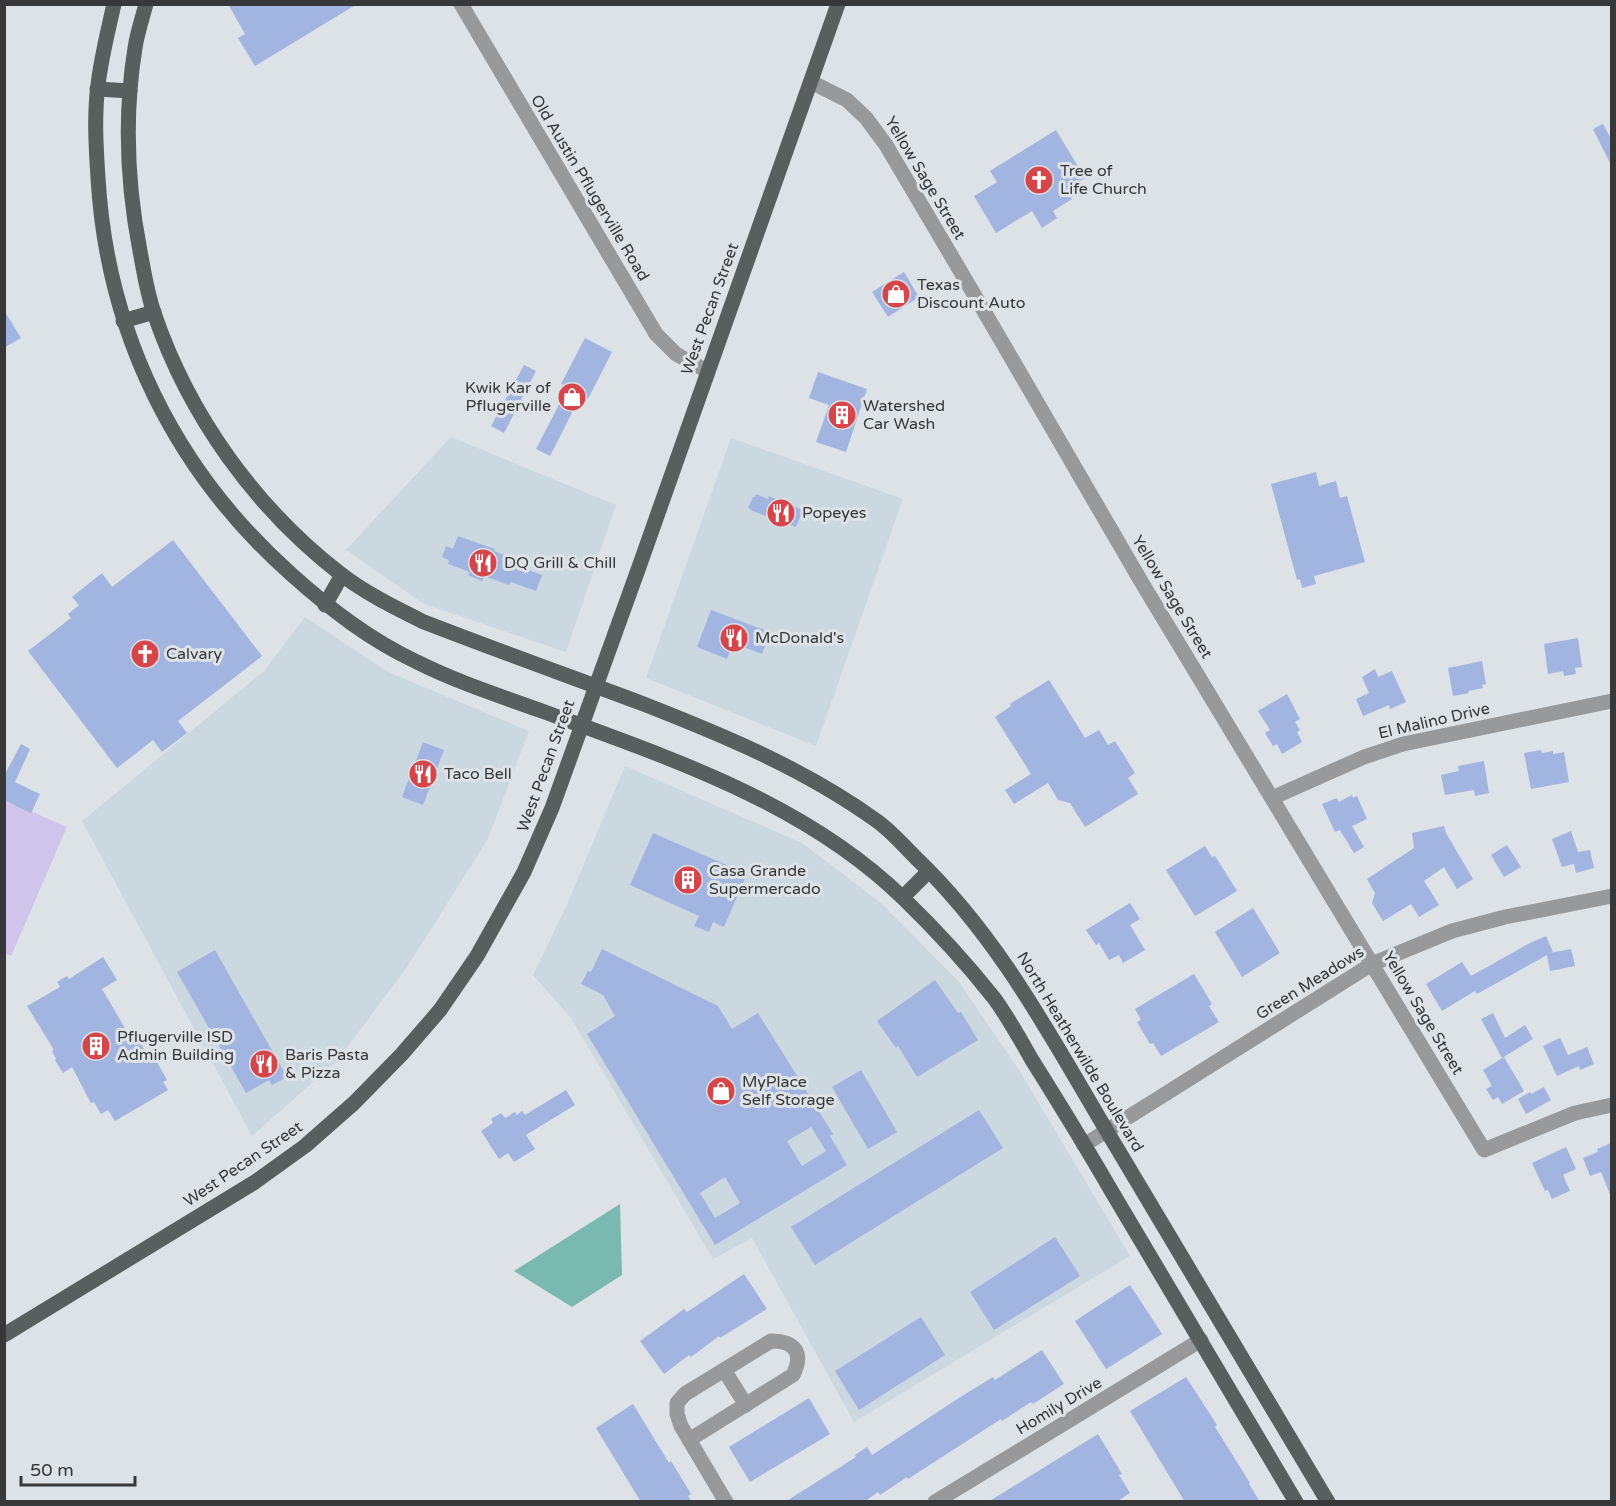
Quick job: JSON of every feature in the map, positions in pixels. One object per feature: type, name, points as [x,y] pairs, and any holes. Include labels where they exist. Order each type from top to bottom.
[{"type":"main road","points":[[114,4],[97,89],[96,148],[100,212],[111,272],[123,321],[148,382],[195,466],[229,511],[265,551],[325,605],[382,645],[456,679],[689,766],[754,796],[800,820],[854,856],[903,897],[955,952],[996,1001],[1084,1144],[1296,1502]]},
{"type":"main road","name":"North Heatherwilde Boulevard","points":[[146,4],[135,46],[127,156],[133,214],[143,269],[154,312],[178,373],[218,443],[248,483],[279,520],[306,545],[342,575],[372,595],[424,622],[707,729],[773,758],[821,785],[879,823],[929,871],[973,920],[1015,977],[1049,1030],[1328,1502]]},
{"type":"main road","name":"West Pecan Street","points":[[4,1335],[255,1182],[320,1134],[402,1054],[441,1010],[477,956],[524,872],[552,808],[838,4]]},
{"type":"main road","points":[[97,89],[130,91]]},
{"type":"main road","points":[[123,321],[154,312]]},
{"type":"main road","points":[[325,605],[342,575]]},
{"type":"main road","points":[[903,897],[929,871]]},
{"type":"street","name":"Old Austin Pflugerville Road","points":[[461,4],[656,334],[676,354],[708,371]]},
{"type":"street","name":"Yellow Sage Street","points":[[811,82],[847,100],[867,118],[886,145],[1142,583],[1484,1150],[1575,1113],[1611,1105]]},
{"type":"street","name":"El Malino Drive","points":[[1272,798],[1364,757],[1403,744],[1611,701]]},
{"type":"street","name":"Green Meadows","points":[[1084,1144],[1372,964],[1452,931],[1505,917],[1611,896]]},
{"type":"street","name":"Homily Drive","points":[[937,1501],[1200,1340]]},
{"type":"street","points":[[689,1440],[793,1375],[798,1365],[798,1354],[782,1341],[771,1341],[685,1394],[677,1403],[677,1414],[681,1426],[689,1440],[726,1502]]},
{"type":"street","points":[[724,1370],[746,1404]]},
{"type":"shaded area","points":[[451,437],[616,505],[566,652],[424,604],[346,550]]},
{"type":"shaded area","points":[[731,438],[903,499],[816,746],[646,678]]},
{"type":"shaded area","points":[[305,617],[388,672],[529,731],[488,839],[407,967],[337,1061],[252,1136],[82,821],[264,671]]},
{"type":"shaded area","points":[[625,766],[802,843],[881,903],[959,982],[1019,1070],[1130,1256],[854,1422],[752,1238],[713,1259],[571,1018],[533,975],[566,907]]},
{"type":"shaded area","points":[[5,800],[67,827],[11,956],[5,953]]},
{"type":"shaded area","points":[[620,1204],[622,1275],[572,1307],[514,1271]]},
{"type":"building","points":[[228,4],[357,4],[255,66],[238,38],[245,34]]},
{"type":"building","points":[[1603,124],[1611,139],[1611,165],[1593,129]]},
{"type":"building","name":"Tree of Life Church","points":[[1056,130],[1085,178],[1066,190],[1072,199],[1053,211],[1057,218],[1042,228],[1032,211],[996,233],[974,196],[997,182],[990,171]]},
{"type":"building","name":"Texas Discount Auto","points":[[904,272],[919,297],[888,317],[872,292]]},
{"type":"building","points":[[4,310],[21,338],[4,348]]},
{"type":"building","name":"Kwik Kar of Pflugerville","points":[[585,338],[612,352],[588,399],[581,395],[550,456],[536,449],[568,387],[561,384]]},
{"type":"building","points":[[524,365],[536,371],[504,433],[491,426]]},
{"type":"building","name":"Watershed Car Wash","points":[[818,372],[867,389],[846,452],[816,442],[829,405],[809,398]]},
{"type":"building","points":[[1316,472],[1319,486],[1336,481],[1340,498],[1347,496],[1365,562],[1314,576],[1316,584],[1302,588],[1300,579],[1297,580],[1271,484]]},
{"type":"building","name":"Popeyes","points":[[756,494],[768,499],[769,496],[803,510],[796,527],[750,510],[748,508]]},
{"type":"building","name":"DQ Grill & Chill","points":[[458,536],[495,549],[494,551],[518,560],[517,563],[526,566],[525,569],[542,575],[536,591],[484,576],[482,581],[468,575],[470,572],[448,564],[449,560],[442,557],[446,546],[453,549]]},
{"type":"building","name":"Calvary","points":[[173,540],[262,656],[178,721],[187,733],[162,752],[153,740],[117,768],[28,651],[71,618],[68,614],[79,605],[72,597],[102,573],[112,587]]},
{"type":"building","name":"McDonald's","points":[[711,610],[770,632],[762,654],[733,643],[727,659],[697,647]]},
{"type":"building","points":[[1578,638],[1582,667],[1575,668],[1576,674],[1564,676],[1563,671],[1548,674],[1544,644]]},
{"type":"building","points":[[1482,661],[1486,684],[1482,685],[1483,688],[1453,696],[1448,668]]},
{"type":"building","points":[[1375,669],[1378,677],[1392,671],[1406,702],[1390,709],[1389,705],[1363,716],[1356,699],[1369,693],[1362,677]]},
{"type":"building","points":[[1049,680],[1085,738],[1099,730],[1108,745],[1115,741],[1135,773],[1128,778],[1138,794],[1085,827],[1070,803],[1058,800],[1048,783],[1014,804],[1005,790],[1031,774],[995,717],[1011,706],[1010,704]]},
{"type":"building","points":[[1287,694],[1300,719],[1295,722],[1300,730],[1297,732],[1302,742],[1282,754],[1277,744],[1273,746],[1265,733],[1270,730],[1258,711]]},
{"type":"building","name":"Taco Bell","points":[[423,742],[444,750],[423,805],[402,797]]},
{"type":"building","points":[[21,744],[30,749],[15,782],[40,794],[31,813],[6,801],[4,804],[4,776]]},
{"type":"building","points":[[1541,750],[1542,753],[1553,751],[1553,754],[1564,752],[1569,782],[1531,789],[1524,753]]},
{"type":"building","points":[[1484,761],[1489,793],[1475,796],[1474,790],[1445,795],[1441,775],[1459,771],[1458,766]]},
{"type":"building","points":[[1352,795],[1353,798],[1357,796],[1367,819],[1352,826],[1364,847],[1354,853],[1340,830],[1335,832],[1322,804],[1337,798],[1339,802]]},
{"type":"building","points":[[1444,826],[1473,879],[1457,889],[1444,867],[1424,881],[1439,905],[1419,917],[1411,904],[1383,921],[1372,903],[1375,893],[1367,879],[1414,848],[1412,833]]},
{"type":"building","points":[[1571,831],[1578,852],[1590,850],[1594,868],[1576,873],[1574,864],[1562,867],[1552,839]]},
{"type":"building","name":"Casa Grande Supermercado","points":[[653,833],[747,874],[724,927],[713,922],[709,932],[694,926],[699,916],[630,885]]},
{"type":"building","points":[[1507,845],[1521,867],[1504,877],[1491,855]]},
{"type":"building","points":[[1205,846],[1212,857],[1215,856],[1237,891],[1195,916],[1166,870]]},
{"type":"building","points":[[1130,903],[1140,919],[1130,925],[1145,950],[1123,963],[1119,955],[1109,960],[1099,943],[1096,945],[1086,930]]},
{"type":"building","points":[[1253,908],[1280,953],[1242,977],[1215,932]]},
{"type":"building","points":[[1546,936],[1553,952],[1550,953],[1571,949],[1575,966],[1550,971],[1547,955],[1477,994],[1475,991],[1442,1011],[1426,984],[1462,962],[1471,976]]},
{"type":"building","name":"MyPlace Self Storage","points":[[602,949],[718,1006],[732,1029],[758,1013],[833,1134],[830,1136],[847,1165],[715,1245],[587,1034],[615,1016],[603,995],[581,984],[588,971],[591,972]],"holes":[[[811,1127],[826,1151],[802,1166],[787,1141]],[[725,1177],[740,1203],[715,1218],[700,1193]]]},
{"type":"building","points":[[215,950],[287,1077],[272,1085],[269,1080],[246,1093],[177,972]]},
{"type":"building","name":"Pflugerville ISD Admin Building","points":[[103,957],[117,980],[102,989],[133,1042],[138,1039],[150,1059],[154,1057],[167,1080],[163,1082],[168,1090],[115,1121],[108,1110],[101,1114],[94,1102],[91,1103],[72,1067],[63,1073],[55,1060],[52,1051],[54,1050],[27,1006],[60,987],[57,982],[67,976],[69,979]]},
{"type":"building","points":[[1194,974],[1212,1004],[1209,1006],[1219,1022],[1161,1056],[1153,1043],[1150,1044],[1137,1022],[1141,1020],[1135,1009]]},
{"type":"building","points":[[935,980],[958,1013],[961,1012],[978,1040],[917,1077],[898,1046],[896,1048],[877,1021]]},
{"type":"building","points":[[1493,1013],[1505,1038],[1525,1025],[1533,1039],[1502,1058],[1481,1019]]},
{"type":"building","points":[[1560,1038],[1568,1055],[1587,1047],[1594,1064],[1580,1070],[1579,1066],[1557,1076],[1543,1046]]},
{"type":"building","points":[[1504,1057],[1524,1091],[1502,1104],[1498,1097],[1493,1100],[1486,1089],[1492,1086],[1483,1070]]},
{"type":"building","points":[[861,1070],[897,1132],[868,1149],[832,1087]]},
{"type":"building","points":[[1544,1087],[1551,1100],[1526,1114],[1518,1099]]},
{"type":"building","points":[[566,1090],[575,1105],[526,1135],[535,1149],[514,1162],[508,1153],[499,1159],[481,1131],[493,1123],[491,1119],[501,1113],[505,1118],[515,1112],[517,1115],[522,1111],[525,1115]]},
{"type":"building","points":[[979,1110],[1003,1148],[815,1265],[791,1227]]},
{"type":"building","points":[[1611,1143],[1611,1197],[1601,1172],[1590,1176],[1583,1158]]},
{"type":"building","points":[[1566,1147],[1576,1169],[1563,1175],[1570,1191],[1552,1199],[1548,1190],[1545,1191],[1532,1163]]},
{"type":"building","points":[[1055,1237],[1080,1276],[994,1330],[970,1292]]},
{"type":"building","points":[[744,1274],[767,1309],[720,1338],[719,1336],[664,1374],[640,1341],[684,1309],[687,1312]]},
{"type":"building","points":[[1130,1285],[1162,1334],[1106,1369],[1075,1321]]},
{"type":"building","points":[[921,1317],[945,1355],[859,1410],[835,1371]]},
{"type":"building","points":[[1042,1350],[1064,1384],[1033,1404],[1031,1402],[1002,1421],[1001,1419],[908,1479],[907,1477],[880,1495],[878,1492],[864,1502],[785,1502],[856,1457],[855,1455],[867,1447],[872,1455],[962,1396],[993,1377],[995,1380]]},
{"type":"building","points":[[1186,1377],[1217,1425],[1215,1427],[1260,1502],[1185,1502],[1130,1411]]},
{"type":"building","points":[[809,1398],[830,1434],[750,1482],[729,1447]]},
{"type":"building","points":[[633,1404],[691,1494],[688,1496],[692,1502],[641,1502],[596,1428]]},
{"type":"building","points":[[1098,1434],[1122,1474],[1119,1475],[1130,1493],[1116,1502],[988,1502]]},
{"type":"place","name":"Tree of Life Church","points":[[1039,180]]},
{"type":"place","name":"Texas Discount Auto","points":[[896,294]]},
{"type":"place","name":"Kwik Kar of Pflugerville","points":[[572,397]]},
{"type":"place","name":"Watershed Car Wash","points":[[842,415]]},
{"type":"place","name":"Popeyes","points":[[781,513]]},
{"type":"place","name":"DQ Grill & Chill","points":[[483,563]]},
{"type":"place","name":"McDonald's","points":[[734,638]]},
{"type":"place","name":"Calvary","points":[[145,654]]},
{"type":"place","name":"Taco Bell","points":[[423,774]]},
{"type":"place","name":"Casa Grande Supermercado","points":[[688,880]]},
{"type":"place","name":"Pflugerville ISD Admin Building","points":[[96,1046]]},
{"type":"place","name":"Baris Pasta & Pizza","points":[[264,1064]]},
{"type":"place","name":"MyPlace Self Storage","points":[[721,1091]]}]
